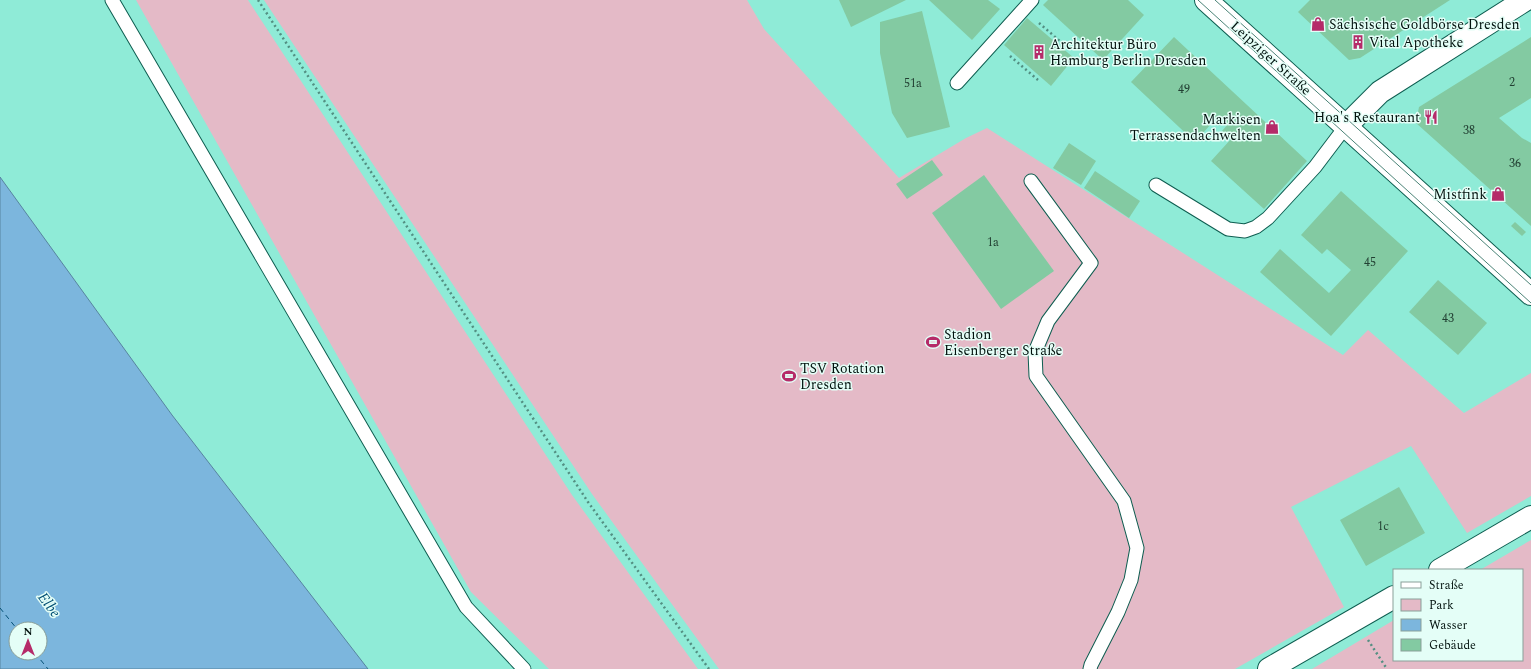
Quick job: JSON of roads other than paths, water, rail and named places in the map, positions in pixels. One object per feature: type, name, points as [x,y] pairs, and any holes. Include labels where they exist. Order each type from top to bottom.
[{"type":"street","name":"Leipziger Straße","points":[[1206,0],[1531,294]]},
{"type":"street","points":[[1346,126],[1380,92],[1525,0]]},
{"type":"street","points":[[1442,569],[1531,516]]},
{"type":"street","points":[[1270,669],[1393,598]]},
{"type":"lane","points":[[112,0],[466,607],[524,669]]},
{"type":"lane","points":[[957,83],[1027,5]]},
{"type":"lane","points":[[1156,185],[1228,229],[1245,231],[1256,227],[1268,218],[1315,167],[1346,126]]},
{"type":"lane","points":[[1031,181],[1091,263],[1048,321],[1035,352],[1036,376],[1124,501],[1137,548],[1131,580],[1118,612],[1090,669]]},
{"type":"water","name":"Elbe","points":[[0,177],[172,415],[368,669],[0,669]]},
{"type":"tram line","points":[[1198,0],[1531,303]]},
{"type":"tram line","points":[[1215,0],[1531,285]]},
{"type":"place","name":"Sächsische Goldbörse Dresden","points":[[1318,24]]},
{"type":"place","name":"Vital Apotheke","points":[[1358,42]]},
{"type":"place","name":"Architektur Büro Hamburg Berlin Dresden","points":[[1039,52]]},
{"type":"place","name":"Hoa's Restaurant","points":[[1431,117]]},
{"type":"place","name":"Markisen Terrassendachwelten","points":[[1272,127]]},
{"type":"place","name":"Mistfink","points":[[1498,194]]},
{"type":"place","name":"Stadion Eisenberger Straße","points":[[933,342]]},
{"type":"place","name":"TSV Rotation Dresden","points":[[789,376]]}]
